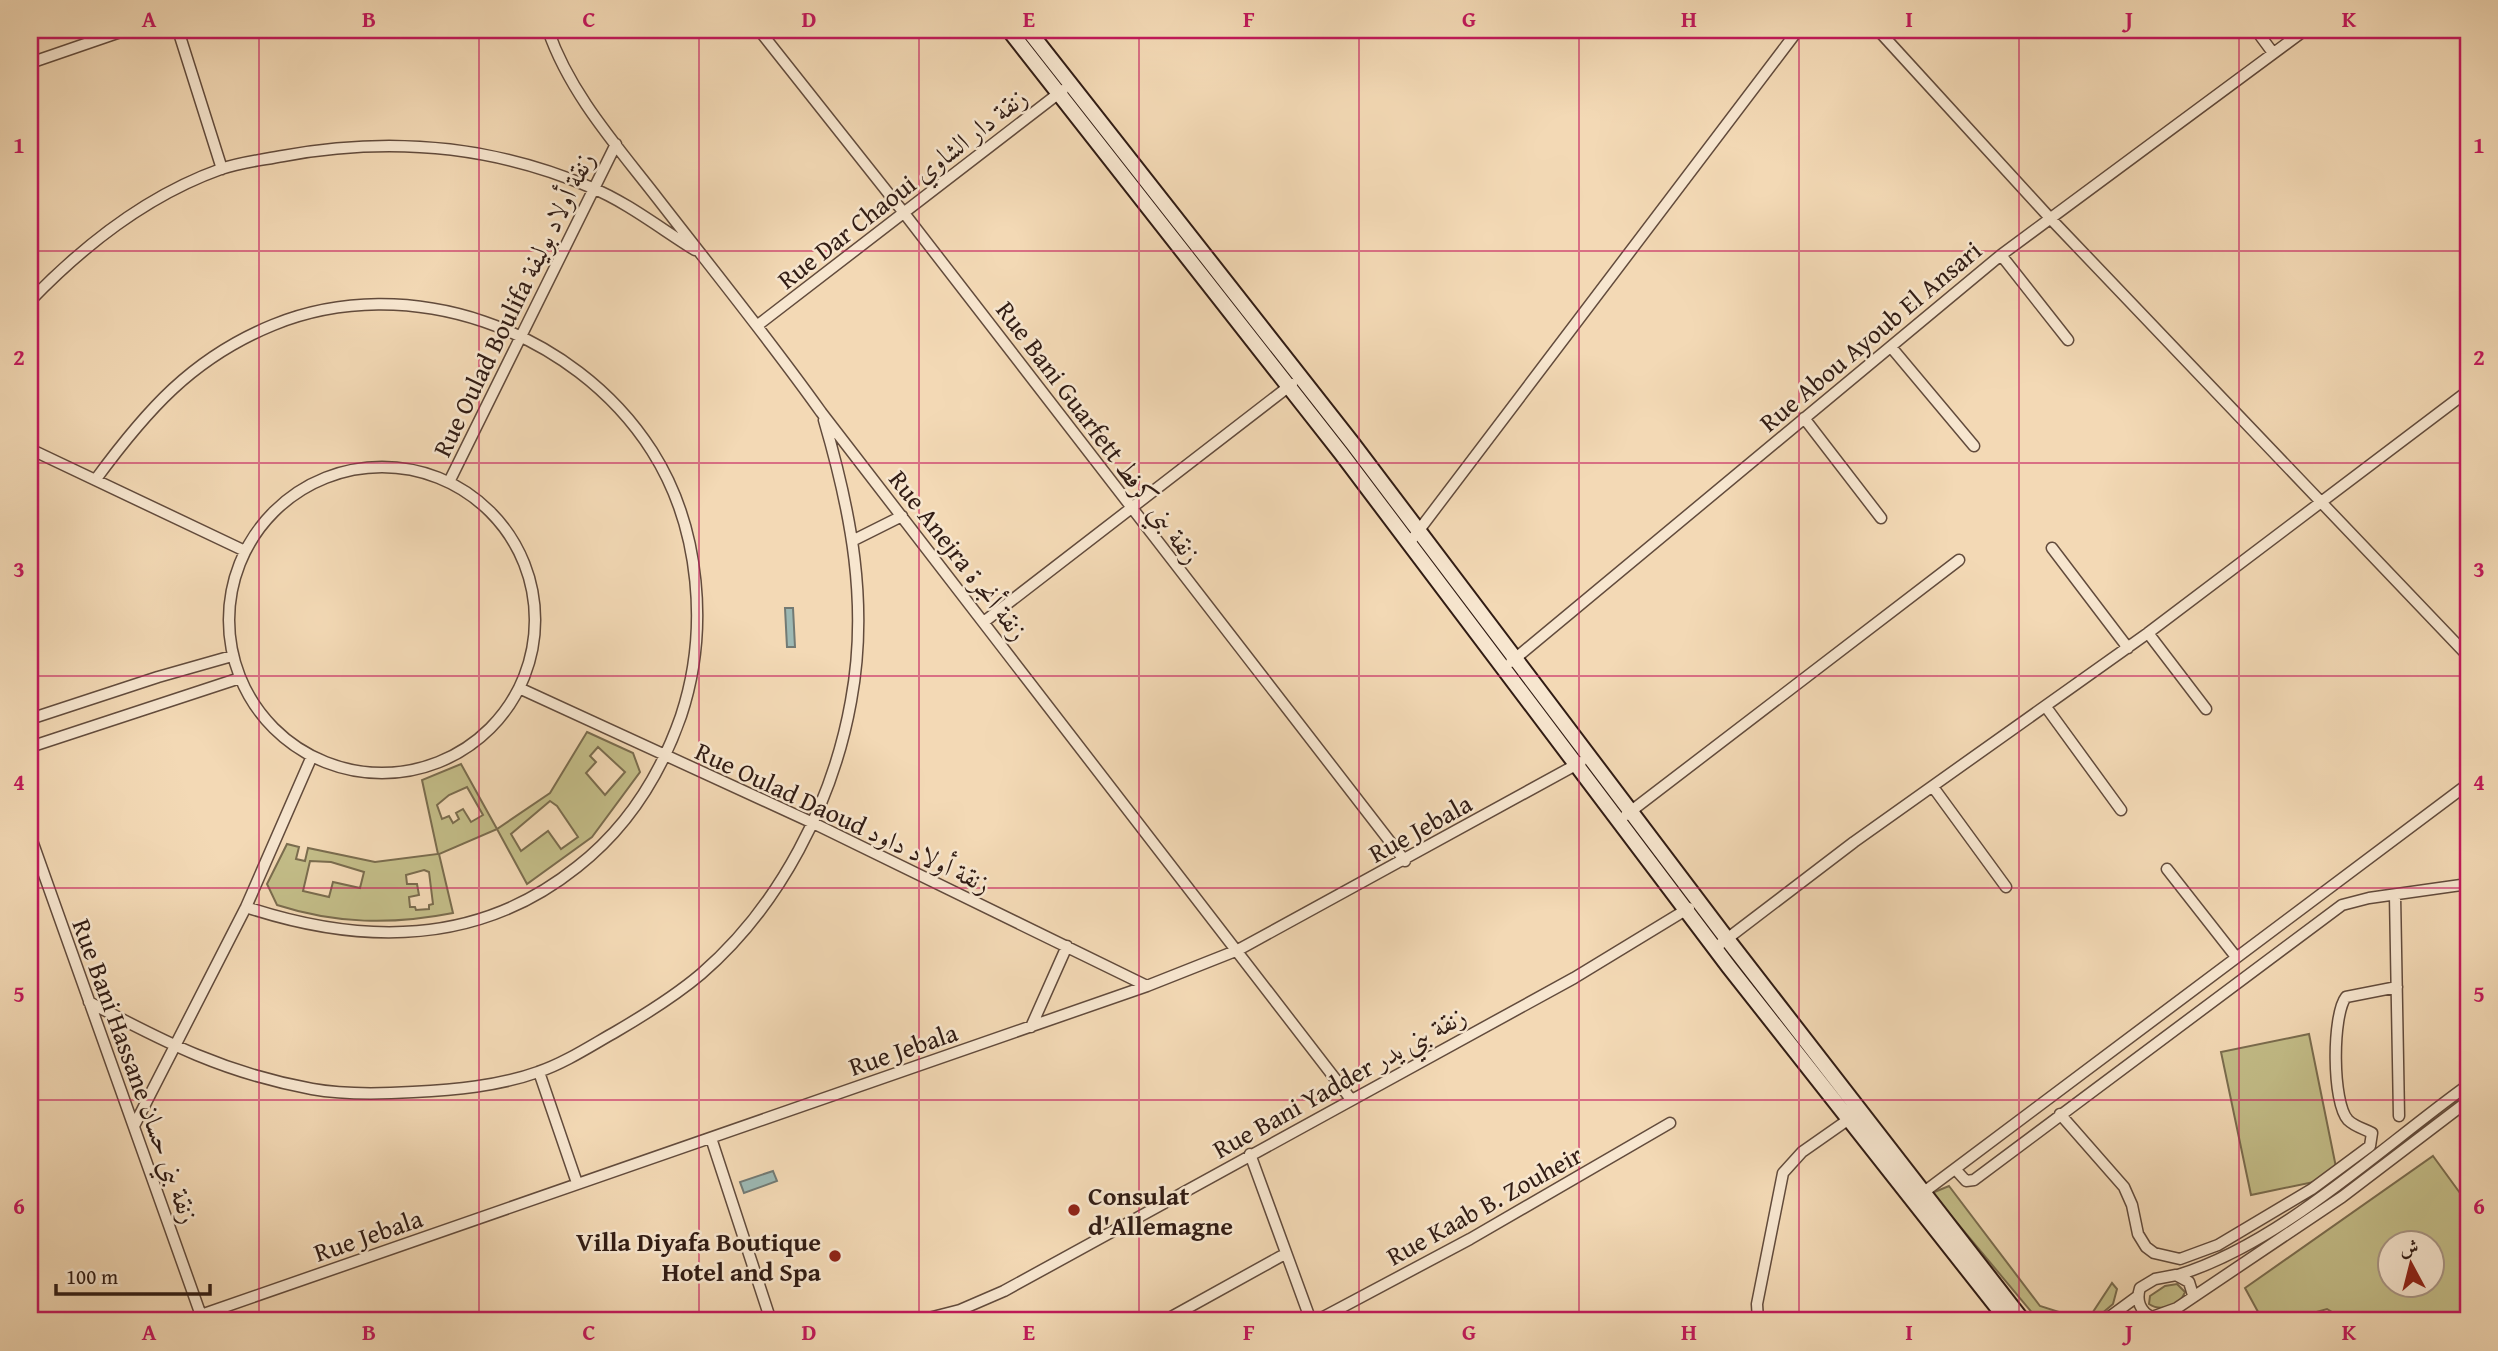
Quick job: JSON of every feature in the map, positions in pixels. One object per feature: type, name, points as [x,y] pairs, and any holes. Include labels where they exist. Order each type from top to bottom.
[{"type":"street","points":[[30,63],[126,30]]},
{"type":"street","points":[[178,30],[222,169]]},
{"type":"street","name":"Rue Anejra زنقة أنجرة","points":[[548,30],[569,79],[616,144],[758,325],[821,412],[985,621],[1350,1098]]},
{"type":"street","name":"Rue Bani Guarfett زنقة بني كرفط","points":[[759,30],[904,213],[1405,861]]},
{"type":"street","points":[[1009,30],[1065,88]]},
{"type":"street","points":[[1028,30],[1065,88],[1415,537],[1721,944],[1919,1196],[2023,1321]]},
{"type":"street","points":[[1415,537],[1798,30]]},
{"type":"street","points":[[1878,30],[2049,217],[2468,656]]},
{"type":"street","points":[[2256,30],[2273,52]]},
{"type":"street","name":"Rue Abou Ayoub El Ansari","points":[[1511,663],[2001,255],[2305,30]]},
{"type":"street","name":"Rue Dar Chaoui زنقة دار الشاوي","points":[[758,325],[1065,88]]},
{"type":"street","name":"Rue Oulad Boulifa زنقة أولاد بوليفة","points":[[449,482],[592,187],[616,144]]},
{"type":"street","points":[[30,300],[79,254],[126,219],[222,169],[307,151],[399,145],[438,147],[507,159],[592,187],[701,254]]},
{"type":"street","points":[[2001,255],[2068,340]]},
{"type":"street","points":[[96,479],[141,419],[169,390],[228,348],[282,322],[341,307],[409,305],[444,310],[521,336],[570,366],[632,423],[652,451],[671,487],[691,558],[699,625],[696,660],[687,697],[665,757],[634,810],[590,857],[550,888],[489,915],[442,928],[368,934],[318,928],[246,906]]},
{"type":"street","points":[[1891,347],[1974,446]]},
{"type":"street","points":[[985,621],[1295,382]]},
{"type":"street","points":[[1721,944],[1854,842],[2129,648],[2468,391]]},
{"type":"street","points":[[89,1002],[175,1048],[242,1073],[315,1090],[382,1094],[459,1089],[539,1072],[648,1012],[702,973],[764,902],[786,872],[813,823],[839,751],[851,702],[858,625],[854,540],[821,412]]},
{"type":"street","points":[[1804,418],[1881,518]]},
{"type":"street","points":[[30,449],[244,551]]},
{"type":"street","points":[[392,467],[421,471],[449,482],[479,500],[503,525],[521,554],[529,576],[536,621],[531,656],[519,688],[500,717],[475,741],[446,759],[413,770],[378,773],[344,768],[312,756],[269,723],[240,678],[232,656],[228,624],[230,592],[244,551],[261,525],[281,504],[306,487],[333,474],[362,468],[392,467]]},
{"type":"street","points":[[854,540],[902,516]]},
{"type":"street","points":[[2052,548],[2129,648]]},
{"type":"street","points":[[1625,816],[1959,559]]},
{"type":"street","points":[[2148,633],[2206,709]]},
{"type":"street","points":[[30,719],[232,656]]},
{"type":"street","points":[[30,747],[240,678]]},
{"type":"street","name":"Rue Oulad Daoud زنقة أولاد داود","points":[[519,688],[813,823],[1147,986]]},
{"type":"street","points":[[2046,707],[2121,810]]},
{"type":"street","points":[[134,1126],[246,906],[312,756]]},
{"type":"street","name":"Rue Jebala","points":[[202,1318],[577,1183],[1147,986],[1238,950],[1405,861],[1584,760]]},
{"type":"street","points":[[1919,1196],[2468,784]]},
{"type":"street","points":[[1933,787],[2006,887]]},
{"type":"street","name":"Rue Bani Hassane زنقة بني حسان","points":[[30,835],[202,1318]]},
{"type":"street","points":[[2167,869],[2236,957]]},
{"type":"street","points":[[1956,1170],[1967,1181],[1974,1180],[2342,905],[2468,884]]},
{"type":"street","points":[[2395,895],[2399,1116]]},
{"type":"street","name":"Rue Bani Yadder زنقة بني يدر","points":[[917,1321],[960,1310],[1004,1291],[1350,1098],[1574,978],[1693,906]]},
{"type":"street","points":[[1031,1027],[1067,946]]},
{"type":"street","points":[[2060,1114],[2124,1187],[2138,1234],[2146,1247],[2162,1256],[2190,1258],[2218,1245],[2312,1189],[2370,1146],[2372,1133],[2348,1120],[2343,1111],[2337,1074],[2336,1030],[2340,1008],[2346,997],[2397,987]]},
{"type":"street","points":[[539,1072],[577,1183]]},
{"type":"street","points":[[2468,1086],[2335,1185],[2255,1240],[2233,1253],[2178,1275],[2150,1281],[2140,1288],[2138,1296],[2141,1309],[2151,1319],[2171,1312],[2342,1197],[2468,1101]]},
{"type":"street","points":[[1758,1321],[1757,1304],[1783,1173],[1802,1152],[1855,1115]]},
{"type":"street","name":"Rue Kaab B. Zouheir","points":[[1314,1321],[1470,1239],[1671,1123]]},
{"type":"street","points":[[711,1138],[771,1321]]},
{"type":"street","points":[[1250,1154],[1285,1254],[1314,1321]]},
{"type":"street","points":[[1919,1196],[2008,1321]]},
{"type":"street","points":[[1164,1321],[1285,1254]]},
{"type":"street","points":[[2178,1275],[2189,1282],[2193,1295]]},
{"type":"street","points":[[2104,1321],[2138,1296]]},
{"type":"street","points":[[960,1310],[962,1321]]},
{"type":"shaded area","points":[[587,732],[633,753],[640,772],[592,837],[527,884],[497,829],[550,793]],"holes":[[[598,747],[625,772],[605,795],[586,773],[596,762],[590,756]],[[550,801],[557,806],[578,837],[561,849],[548,831],[521,851],[511,834]]]},
{"type":"shaded area","points":[[461,764],[497,829],[439,854],[453,913],[364,921],[321,916],[277,905],[267,884],[287,844],[299,847],[296,859],[305,861],[308,848],[375,862],[438,854],[422,780]],"holes":[[[467,787],[483,815],[471,822],[463,809],[456,813],[459,819],[453,823],[449,816],[442,819],[437,805],[449,795]],[[310,861],[331,862],[364,872],[360,888],[333,882],[329,897],[303,891]],[[424,870],[429,872],[433,904],[429,905],[429,909],[416,910],[415,907],[410,907],[409,897],[419,895],[417,884],[407,884],[406,875]]]},
{"type":"shaded area","points":[[2309,1034],[2338,1177],[2251,1195],[2221,1052]]},
{"type":"shaded area","points":[[2433,1156],[2468,1204],[2468,1321],[2347,1321],[2327,1309],[2283,1321],[2263,1321],[2245,1288]]},
{"type":"shaded area","points":[[1949,1186],[2040,1306],[2087,1321],[2039,1321],[1932,1193]]},
{"type":"shaded area","points":[[2112,1283],[2117,1289],[2113,1304],[2093,1321],[2087,1321]]},
{"type":"shaded area","points":[[2177,1284],[2185,1292],[2175,1304],[2159,1307],[2149,1304],[2150,1296],[2165,1286]]},
{"type":"water","points":[[785,608],[793,608],[795,647],[787,647]]},
{"type":"water","points":[[773,1171],[777,1181],[744,1193],[740,1182]]},
{"type":"place","name":"Consulat d'Allemagne","points":[[1074,1210]]},
{"type":"place","name":"Villa Diyafa Boutique Hotel and Spa","points":[[835,1256]]}]
